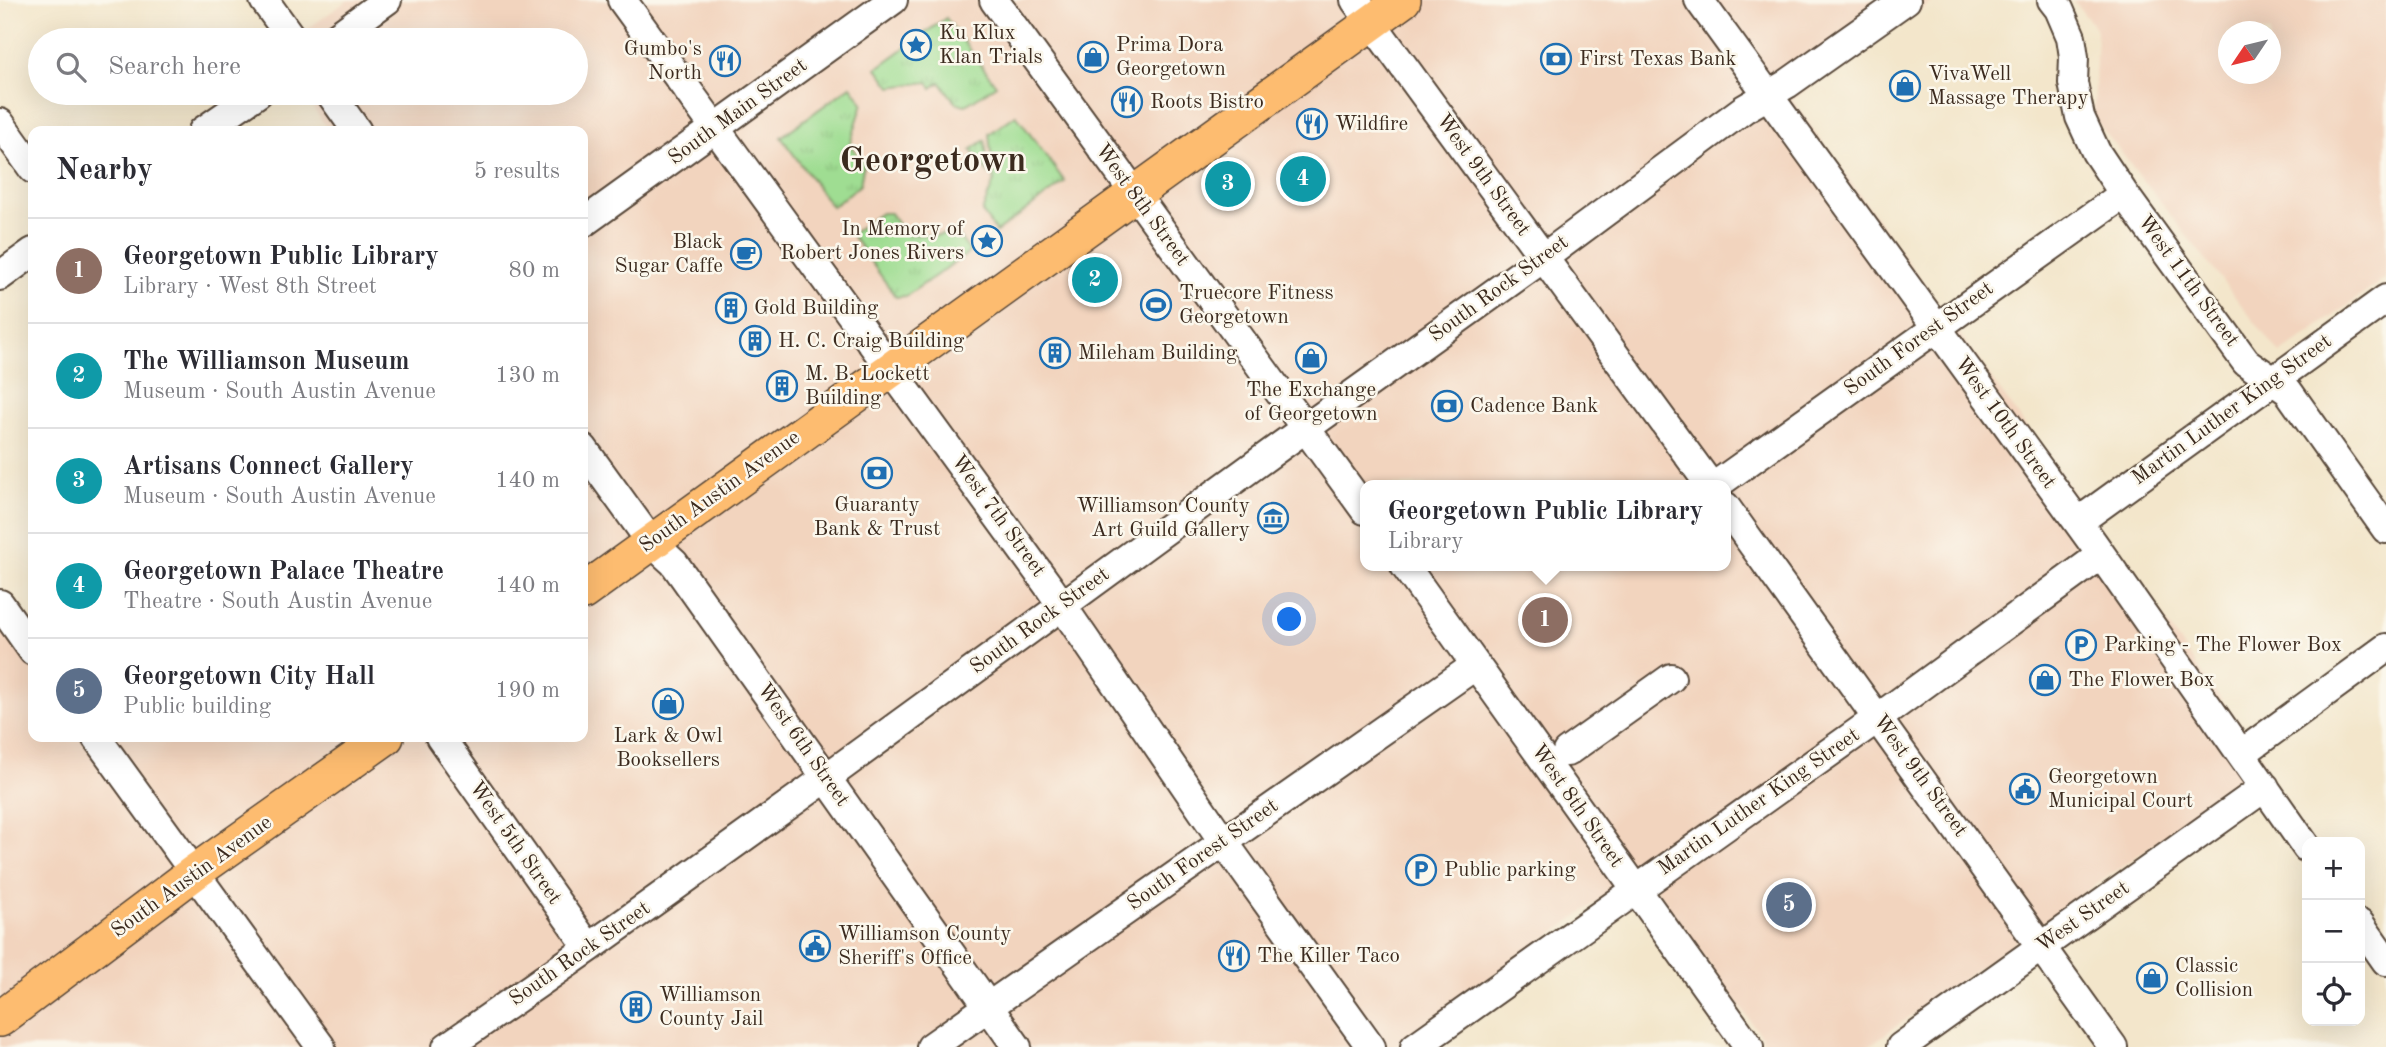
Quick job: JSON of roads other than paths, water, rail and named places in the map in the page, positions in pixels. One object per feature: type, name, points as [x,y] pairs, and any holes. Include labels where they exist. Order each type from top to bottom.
[{"type":"main road","name":"South Austin Avenue","points":[[588,588],[1133,194],[1363,11],[1403,0]]},
{"type":"main road","name":"South Austin Avenue","points":[[0,1019],[195,873],[379,742]]},
{"type":"street","points":[[264,0],[284,28]]},
{"type":"street","points":[[348,28],[387,0]]},
{"type":"street","name":"West 7th Street","points":[[622,0],[1062,605],[1223,841],[1371,1047]]},
{"type":"street","name":"South Main Street","points":[[588,219],[892,0]]},
{"type":"street","name":"West 8th Street","points":[[994,0],[1360,503]]},
{"type":"street","name":"West 10th Street","points":[[1699,0],[2078,522],[2302,841]]},
{"type":"street","name":"South Rock Street","points":[[447,1047],[826,778],[1744,109],[1769,96],[1906,0]]},
{"type":"street","name":"West 11th Street","points":[[2052,0],[2059,9],[2071,37],[2074,57],[2073,83],[2080,117],[2096,152],[2246,362],[2288,391],[2386,529]]},
{"type":"street","name":"West 9th Street","points":[[1363,11],[1706,480]]},
{"type":"street","points":[[211,126],[241,105]]},
{"type":"street","points":[[339,105],[353,126]]},
{"type":"street","points":[[0,123],[28,162]]},
{"type":"street","name":"South Forest Street","points":[[1723,480],[2124,194]]},
{"type":"street","points":[[0,276],[28,256]]},
{"type":"street","name":"Martin Luther King Street","points":[[2078,522],[2386,299]]},
{"type":"street","name":"West 6th Street","points":[[588,455],[651,542],[674,563],[1017,1047]]},
{"type":"street","name":"West 9th Street","points":[[1731,514],[2113,1047]]},
{"type":"street","name":"Martin Luther King Street","points":[[1415,1047],[1878,718],[2101,555]]},
{"type":"street","name":"West 8th Street","points":[[1409,571],[1749,1047]]},
{"type":"street","points":[[0,604],[21,636]]},
{"type":"street","points":[[2241,754],[2386,648]]},
{"type":"street","name":"South Forest Street","points":[[931,1047],[1476,665]]},
{"type":"street","points":[[1567,752],[1671,678]]},
{"type":"street","points":[[100,742],[321,1047]]},
{"type":"street","name":"West 5th Street","points":[[444,742],[589,948]]},
{"type":"street","name":"West Street","points":[[1901,1047],[2265,787]]},
{"type":"street","points":[[2365,922],[2386,918]]},
{"type":"street","points":[[2365,930],[2386,961]]},
{"type":"place","name":"Ku Klux Klan Trials","points":[[916,45]]},
{"type":"place","name":"Prima Dora Georgetown","points":[[1093,57]]},
{"type":"place","name":"First Texas Bank","points":[[1556,59]]},
{"type":"place","name":"Gumbo's North","points":[[725,61]]},
{"type":"place","name":"VivaWell Massage Therapy","points":[[1905,86]]},
{"type":"place","name":"Roots Bistro","points":[[1127,102]]},
{"type":"place","name":"Wildfire","points":[[1312,124]]},
{"type":"place","name":"Georgetown Palace Theatre","points":[[1303,179]]},
{"type":"place","name":"Artisans Connect Gallery","points":[[1228,184]]},
{"type":"place","name":"In Memory of Robert Jones Rivers","points":[[987,241]]},
{"type":"place","name":"Black Sugar Caffe","points":[[746,254]]},
{"type":"place","name":"The Williamson Museum","points":[[1095,280]]},
{"type":"place","name":"Truecore Fitness Georgetown","points":[[1156,305]]},
{"type":"place","name":"Gold Building","points":[[731,308]]},
{"type":"place","name":"H. C. Craig Building","points":[[755,341]]},
{"type":"place","name":"Mileham Building","points":[[1055,353]]},
{"type":"place","name":"The Exchange of Georgetown","points":[[1311,358]]},
{"type":"place","name":"M. B. Lockett Building","points":[[782,386]]},
{"type":"place","name":"Cadence Bank","points":[[1447,406]]},
{"type":"place","name":"Guaranty Bank & Trust","points":[[877,473]]},
{"type":"place","name":"Williamson County Art Guild Gallery","points":[[1273,518]]},
{"type":"place","name":"Georgetown Public Library","points":[[1545,620]]},
{"type":"place","name":"Parking - The Flower Box","points":[[2081,645]]},
{"type":"place","name":"The Flower Box","points":[[2045,680]]},
{"type":"place","name":"Lark & Owl Booksellers","points":[[668,704]]},
{"type":"place","name":"Georgetown Municipal Court","points":[[2025,789]]},
{"type":"place","name":"Public parking","points":[[1421,870]]},
{"type":"place","name":"Georgetown City Hall","points":[[1789,905]]},
{"type":"place","name":"Williamson County Sheriff's Office","points":[[815,946]]},
{"type":"place","name":"The Killer Taco","points":[[1234,956]]},
{"type":"place","name":"Classic Collision","points":[[2152,978]]},
{"type":"place","name":"Williamson County Jail","points":[[636,1007]]},
{"type":"district","name":"Georgetown","points":[[933,161]]}]
